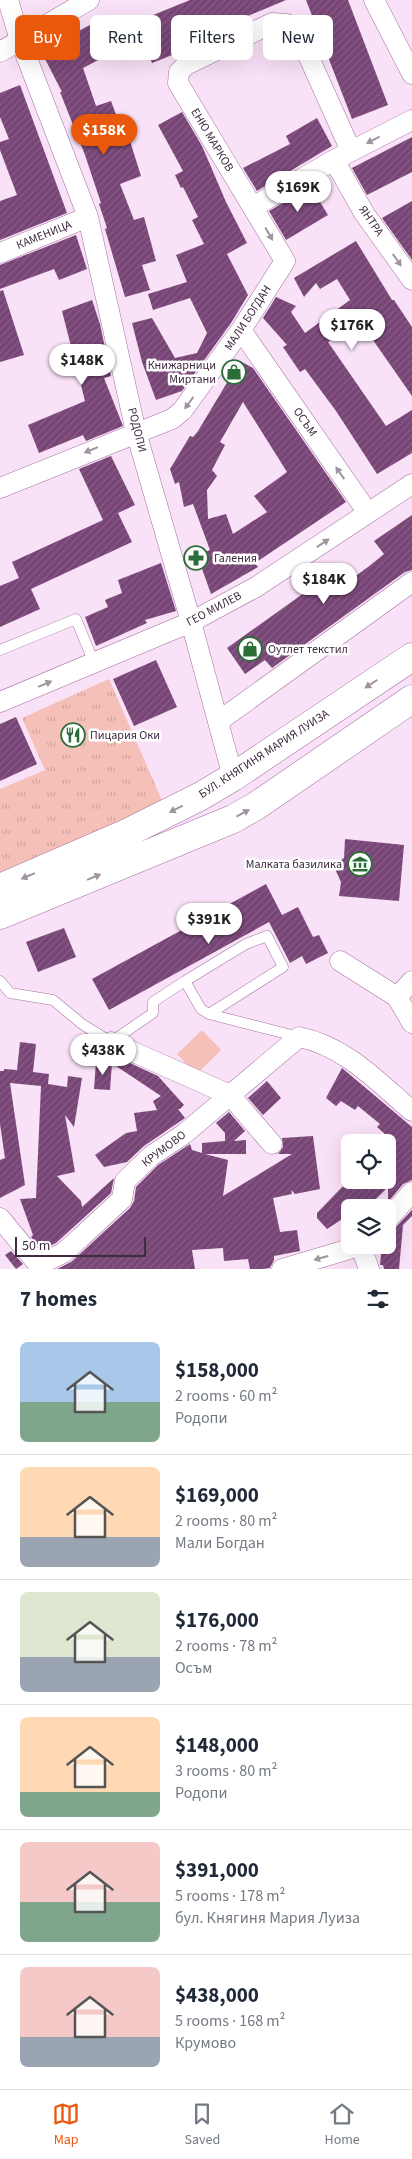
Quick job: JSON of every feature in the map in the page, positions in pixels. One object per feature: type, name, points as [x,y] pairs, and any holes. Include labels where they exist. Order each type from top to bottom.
[{"type":"main road","name":"БУЛ. КНЯГИНЯ МАРИЯ ЛУИЗА","points":[[0,888],[129,832],[201,796],[234,777],[412,657]]},
{"type":"main road","points":[[0,915],[233,819],[256,806],[412,699]]},
{"type":"street","name":"РОДОПИ","points":[[8,0],[15,23]]},
{"type":"street","points":[[63,15],[89,0]]},
{"type":"street","points":[[374,0],[412,74]]},
{"type":"street","name":"ЕНЮ МАРКОВ","points":[[253,206],[178,83],[179,72],[186,65],[272,23],[287,24],[298,33],[352,151]]},
{"type":"street","points":[[0,52],[15,43]]},
{"type":"street","name":"РОДОПИ","points":[[28,60],[88,217],[136,432],[192,622],[234,777]]},
{"type":"street","points":[[253,206],[334,160],[412,120]]},
{"type":"street","name":"ЯНТРА","points":[[334,160],[364,213],[412,280]]},
{"type":"street","name":"МАЛИ БОГДАН","points":[[0,488],[172,419],[182,411],[241,330],[284,261],[253,206]]},
{"type":"street","name":"КАМЕНИЦА","points":[[0,253],[88,217]]},
{"type":"street","name":"ОСЪМ","points":[[241,330],[368,513]]},
{"type":"street","name":"ГЕО МИЛЕВ","points":[[0,702],[192,622],[256,587],[412,484]]},
{"type":"street","points":[[219,721],[412,582]]},
{"type":"street","points":[[340,961],[397,997],[412,1023]]},
{"type":"street","points":[[397,997],[412,981]]},
{"type":"street","points":[[299,1037],[327,1044],[354,1062],[412,1111]]},
{"type":"street","name":"КРУМОВО","points":[[40,1267],[63,1253],[122,1200],[125,1181],[151,1156],[184,1134],[299,1037]]},
{"type":"street","points":[[111,1042],[230,1095],[272,1144]]},
{"type":"street","points":[[396,1210],[412,1192]]},
{"type":"street","points":[[0,1218],[40,1267]]},
{"type":"street","points":[[282,1269],[341,1252]]},
{"type":"street","points":[[364,1254],[369,1269]]},
{"type":"lane","points":[[0,650],[76,619],[94,663]]},
{"type":"lane","points":[[0,981],[10,993],[53,1000],[82,1024],[111,1042],[153,1013],[153,1002],[246,944],[267,936],[283,967],[209,1014]]},
{"type":"lane","points":[[185,981],[201,1009],[209,1014],[299,1037]]},
{"type":"green space","points":[[109,679],[164,805],[0,877],[0,789],[45,770],[22,718]]},
{"type":"green space","points":[[202,1030],[221,1050],[196,1075],[177,1054]]},
{"type":"building","points":[[190,0],[286,0],[250,15],[171,15],[171,55],[161,59],[161,15],[153,15]]},
{"type":"building","points":[[306,0],[348,0],[388,105],[352,119],[329,60],[333,60],[333,15],[312,15]]},
{"type":"building","points":[[90,25],[90,60],[98,60],[83,68],[96,106],[111,101],[126,142],[130,141],[141,176],[120,184],[134,220],[144,217],[156,261],[142,265],[150,290],[125,297],[105,229],[107,228],[99,204],[101,203],[85,155],[60,92],[62,92],[46,60],[80,60],[80,30]]},
{"type":"building","points":[[20,85],[67,213],[0,240],[0,201],[17,195],[0,150],[0,142],[9,139],[0,117],[0,93]]},
{"type":"building","points":[[182,112],[202,146],[226,202],[247,243],[227,254],[248,295],[231,323],[182,391],[156,400],[142,362],[132,323],[152,318],[175,358],[197,353],[207,333],[190,298],[153,310],[148,294],[187,282],[176,255],[204,244],[192,220],[198,217],[175,175],[183,171],[158,125]]},
{"type":"building","points":[[317,118],[332,146],[257,191],[243,168],[290,144],[286,136]]},
{"type":"building","points":[[412,137],[412,172],[367,195],[352,168]]},
{"type":"building","points":[[311,187],[328,215],[286,240],[269,211]]},
{"type":"building","points":[[412,201],[412,260],[382,218]]},
{"type":"building","points":[[76,235],[87,269],[59,280],[54,269],[0,289],[0,265]]},
{"type":"building","points":[[356,241],[392,300],[394,300],[412,327],[412,396],[359,320],[328,342],[386,426],[412,410],[412,453],[377,474],[336,411],[305,369],[300,372],[283,347],[287,345],[263,318],[276,297],[296,306],[291,312],[305,333],[350,300],[337,279],[320,289],[316,283],[304,297],[294,278]]},
{"type":"building","points":[[3,290],[24,355],[0,362],[0,291]]},
{"type":"building","points":[[92,300],[100,324],[111,376],[104,378],[123,426],[86,441],[83,435],[39,453],[28,425],[85,401],[62,311]]},
{"type":"building","points":[[240,361],[253,368],[346,502],[255,563],[258,567],[211,594],[197,555],[210,550],[193,504],[184,507],[179,482],[175,484],[170,469],[190,436],[193,437]],"holes":[[[243,402],[287,472],[254,496],[267,512],[233,534],[226,514],[208,519],[207,490],[217,476],[212,470],[225,445],[220,442]]]},
{"type":"building","points":[[111,456],[135,505],[118,513],[132,542],[31,589],[40,609],[0,627],[0,586],[19,578],[12,562],[103,520],[79,469]]},
{"type":"building","points":[[412,515],[412,570],[405,572],[272,668],[265,660],[245,674],[227,648],[332,573],[342,586],[384,554],[374,541]]},
{"type":"building","points":[[161,563],[176,611],[145,620],[147,623],[96,646],[85,617],[108,607],[105,600],[122,593],[118,580]]},
{"type":"building","points":[[156,660],[177,707],[134,726],[113,679]]},
{"type":"building","points":[[16,717],[37,764],[0,781],[0,724]]},
{"type":"building","points":[[345,839],[404,845],[399,901],[339,896],[341,882],[335,869],[337,863],[344,858]]},
{"type":"building","points":[[266,884],[282,915],[298,907],[313,937],[319,935],[328,953],[306,964],[302,956],[290,963],[269,922],[109,1010],[92,979]]},
{"type":"building","points":[[64,928],[76,957],[38,972],[26,942]]},
{"type":"building","points":[[20,1042],[36,1044],[33,1072],[49,1074],[48,1084],[67,1087],[68,1076],[82,1078],[74,1127],[65,1115],[75,1172],[57,1176],[81,1201],[82,1207],[114,1178],[111,1193],[56,1243],[42,1250],[31,1237],[33,1235],[20,1199],[36,1198],[41,1086],[10,1083],[25,1185],[0,1198],[0,1160],[5,1158],[0,1124],[0,1071],[4,1071],[4,1069],[17,1070]]},
{"type":"building","points":[[104,1051],[158,1076],[184,1105],[178,1109],[185,1118],[144,1146],[127,1162],[104,1167],[95,1155],[126,1133],[137,1131],[134,1113],[157,1110],[153,1101],[161,1096],[101,1056]]},
{"type":"building","points":[[96,1062],[112,1063],[110,1090],[94,1089]]},
{"type":"building","points":[[342,1068],[412,1127],[412,1180],[403,1184],[390,1199],[388,1199],[388,1189],[396,1189],[396,1134],[385,1134],[377,1127],[380,1124],[358,1106],[355,1110],[341,1101],[336,1106],[326,1098]]},
{"type":"building","points":[[267,1081],[281,1098],[263,1115],[248,1098]]},
{"type":"building","points":[[229,1112],[245,1131],[234,1141],[246,1140],[246,1154],[205,1154],[228,1160],[223,1196],[292,1154],[278,1154],[283,1147],[282,1138],[313,1136],[320,1189],[295,1194],[291,1190],[292,1194],[273,1198],[280,1232],[297,1230],[300,1251],[274,1256],[270,1268],[263,1269],[250,1269],[248,1259],[224,1261],[223,1248],[192,1250],[195,1269],[57,1269],[71,1262],[130,1208],[134,1201],[136,1187],[158,1165],[190,1144],[192,1150],[202,1153],[202,1143],[225,1141],[225,1133],[216,1123]]},
{"type":"building","points":[[341,1188],[386,1189],[376,1199],[341,1199],[341,1220],[327,1229],[317,1218],[317,1213]]},
{"type":"building","points":[[412,1210],[412,1216],[403,1225],[399,1269],[384,1269],[383,1265],[380,1265],[381,1254],[396,1254],[396,1227]]},
{"type":"building","points":[[11,1251],[23,1264],[16,1269],[5,1255]]},
{"type":"place","name":"Книжарници Миртани","points":[[234,372]]},
{"type":"place","name":"Галения","points":[[196,558]]},
{"type":"place","name":"Оутлет текстил","points":[[250,649]]},
{"type":"place","name":"Пицария Оки","points":[[73,735]]},
{"type":"place","name":"Малката базилика","points":[[360,864]]}]
